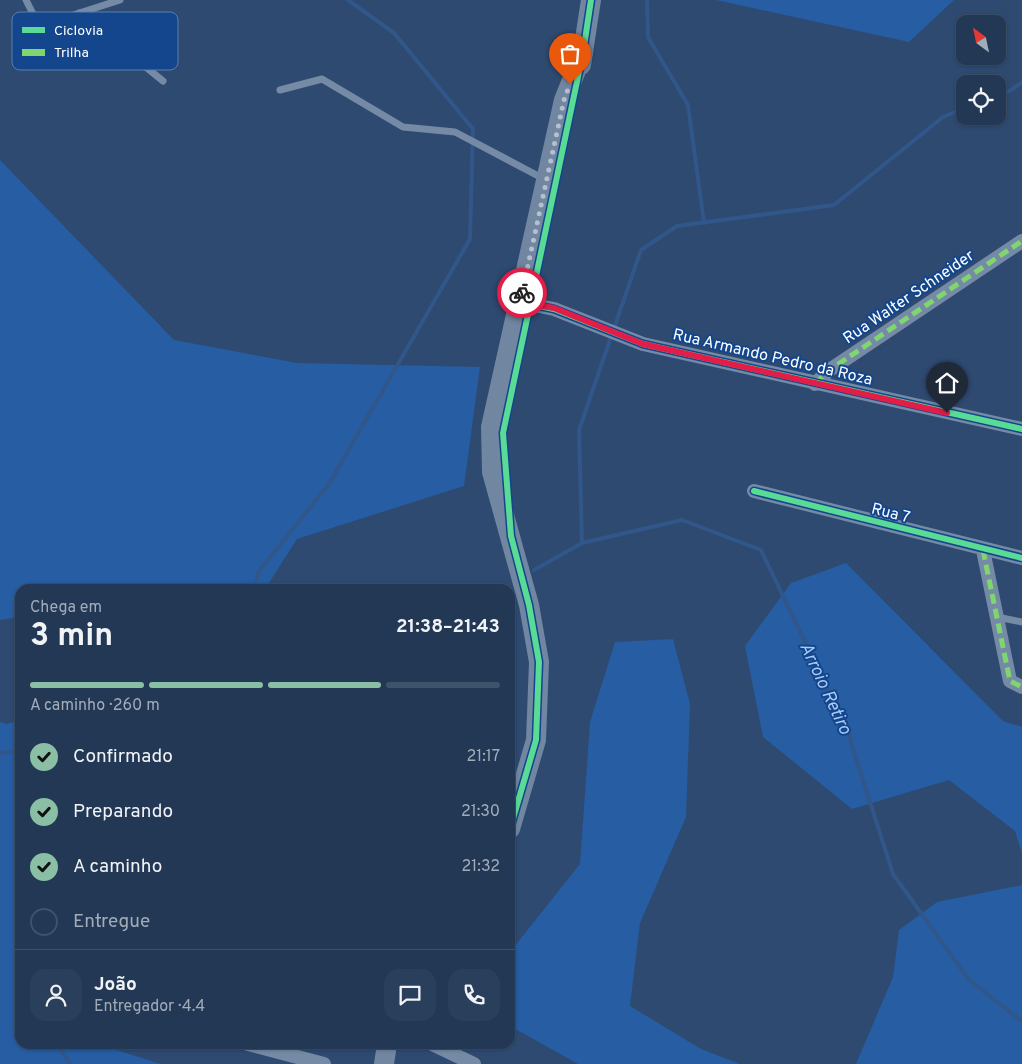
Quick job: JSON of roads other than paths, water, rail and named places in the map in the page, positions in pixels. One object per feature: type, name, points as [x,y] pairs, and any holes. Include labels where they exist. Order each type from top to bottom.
[{"type":"main road","points":[[526,303],[583,53],[591,0]]},
{"type":"main road","points":[[515,812],[536,740],[539,662],[529,605],[511,536],[503,433],[547,180],[564,100],[583,53]]},
{"type":"main road","points":[[384,1064],[386,1049]]},
{"type":"street","name":"Rua Walter Schneider","points":[[816,384],[828,370],[1020,245]]},
{"type":"street","name":"Rua Armando Pedro da Roza","points":[[526,303],[554,308],[643,344],[1022,429]]},
{"type":"street","name":"Rua 7","points":[[754,491],[1022,558]]},
{"type":"street","points":[[984,550],[1010,681],[1022,687]]},
{"type":"street","points":[[267,1049],[324,1064]]},
{"type":"street","points":[[442,1049],[474,1064]]},
{"type":"lane","points":[[26,0],[32,12]]},
{"type":"lane","points":[[82,12],[120,0]]},
{"type":"lane","points":[[149,70],[163,81]]},
{"type":"lane","points":[[280,90],[322,79],[403,127],[455,132],[547,180]]},
{"type":"lane","points":[[997,617],[1022,622]]},
{"type":"waterway","points":[[255,584],[259,571],[329,484],[470,239],[473,129],[394,33],[348,0]]},
{"type":"waterway","points":[[647,0],[648,37],[688,105],[704,223]]},
{"type":"waterway","points":[[1006,92],[1022,82]]},
{"type":"waterway","points":[[582,543],[579,430],[641,250],[677,226],[834,205],[943,117],[956,112]]},
{"type":"waterway","name":"Arroio Retiro","points":[[534,570],[582,543],[682,520],[761,550],[847,730],[893,874],[969,980],[1022,1021]]},
{"type":"waterway","name":"Arroio Retiro","points":[[0,753],[15,752]]},
{"type":"waterway","points":[[60,1049],[70,1064]]}]
